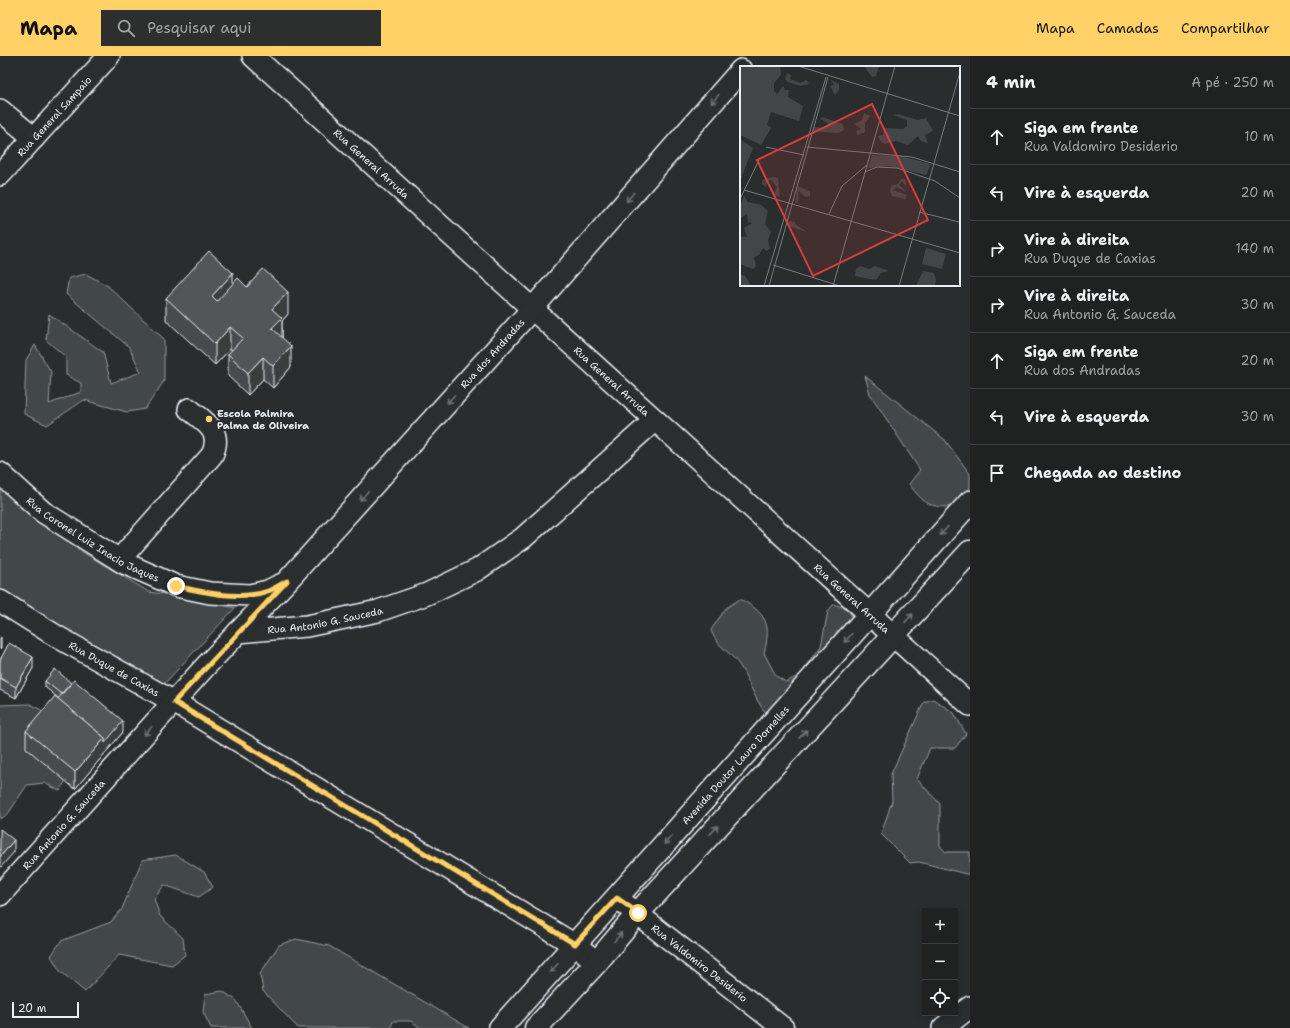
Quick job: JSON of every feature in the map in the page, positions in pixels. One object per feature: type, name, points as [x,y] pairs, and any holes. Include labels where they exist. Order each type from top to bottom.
[{"type":"main road","name":"Avenida Doutor Lauro Dornelles","points":[[500,1028],[970,502]]},
{"type":"main road","points":[[536,1028],[597,962],[638,913],[970,552]]},
{"type":"street","name":"Rua General Sampaio","points":[[0,175],[109,56]]},
{"type":"street","name":"Rua General Arruda","points":[[253,56],[970,705]]},
{"type":"street","points":[[744,66],[753,56]]},
{"type":"street","name":"Rua dos Andradas","points":[[238,632],[287,581],[532,309],[740,71]]},
{"type":"street","points":[[0,110],[34,138]]},
{"type":"street","points":[[119,560],[212,455],[216,447],[216,438],[211,426],[189,409]]},
{"type":"street","name":"Rua Antonio G. Sauceda","points":[[0,895],[238,632],[307,626],[378,611],[427,594],[477,570],[523,538],[655,420]]},
{"type":"street","name":"Rua Coronel Luiz Inacio Jaques","points":[[0,473],[43,512],[119,560],[176,586],[210,593],[250,596],[268,591],[287,581]]},
{"type":"street","name":"Rua Duque de Caxias","points":[[0,601],[56,636],[174,702],[575,944],[597,962]]},
{"type":"street","name":"Rua Valdomiro Desiderio","points":[[617,898],[783,1028]]},
{"type":"street","points":[[943,1028],[970,1008]]},
{"type":"shaded area","points":[[86,274],[108,286],[164,339],[164,381],[145,409],[127,412],[84,400],[47,425],[24,414],[26,360],[35,345],[51,372],[49,404],[81,392],[81,383],[66,375],[66,357],[46,340],[49,314],[103,352],[111,383],[141,372],[129,347],[66,294],[69,278]]},
{"type":"shaded area","points":[[865,376],[945,440],[970,474],[970,488],[951,507],[936,506],[927,503],[909,484],[920,470],[870,394]]},
{"type":"shaded area","points":[[0,488],[79,550],[149,592],[180,596],[235,608],[164,684],[0,592]]},
{"type":"shaded area","points":[[740,599],[756,609],[765,620],[767,634],[764,653],[776,676],[786,682],[800,675],[821,646],[828,611],[834,604],[849,610],[856,626],[772,719],[762,708],[740,666],[720,645],[713,636],[711,630],[726,608]]},
{"type":"shaded area","points":[[933,699],[954,713],[966,734],[955,748],[930,748],[917,779],[940,804],[940,846],[946,852],[970,852],[970,875],[919,862],[910,863],[881,834],[892,801],[891,774],[924,702]]},
{"type":"shaded area","points":[[30,704],[45,712],[68,776],[60,791],[44,783],[27,785],[8,814],[0,819],[0,705]]},
{"type":"shaded area","points":[[176,855],[204,872],[213,887],[199,897],[164,885],[154,899],[160,916],[183,938],[185,955],[172,965],[119,955],[85,992],[60,971],[51,956],[61,941],[111,922],[122,909],[142,860]]},
{"type":"shaded area","points":[[296,939],[329,946],[469,1028],[421,1028],[411,1021],[393,1021],[391,1028],[298,1028],[263,991],[260,974],[279,945]]},
{"type":"shaded area","points":[[222,991],[236,1000],[252,1028],[211,1028],[203,1012],[205,994]]},
{"type":"building","points":[[209,251],[233,273],[212,296],[217,301],[238,278],[247,287],[263,269],[288,292],[272,309],[282,318],[272,328],[291,346],[273,366],[263,357],[248,373],[228,354],[243,338],[230,327],[215,344],[166,298]]},
{"type":"building","points":[[9,643],[33,657],[16,687],[0,678],[0,660]]},
{"type":"building","points":[[55,669],[71,683],[61,694],[45,681]]},
{"type":"building","points":[[74,680],[123,721],[105,743],[105,738],[58,699]]},
{"type":"building","points":[[55,696],[105,738],[75,772],[26,731]]},
{"type":"building","points":[[0,829],[14,840],[0,857]]},
{"type":"place","name":"Escola Palmira Palma de Oliveira","points":[[209,419]]},
{"type":"route","points":[[176,586],[210,593],[250,596],[268,591],[287,581],[174,702],[575,944],[617,898],[638,913]]}]
